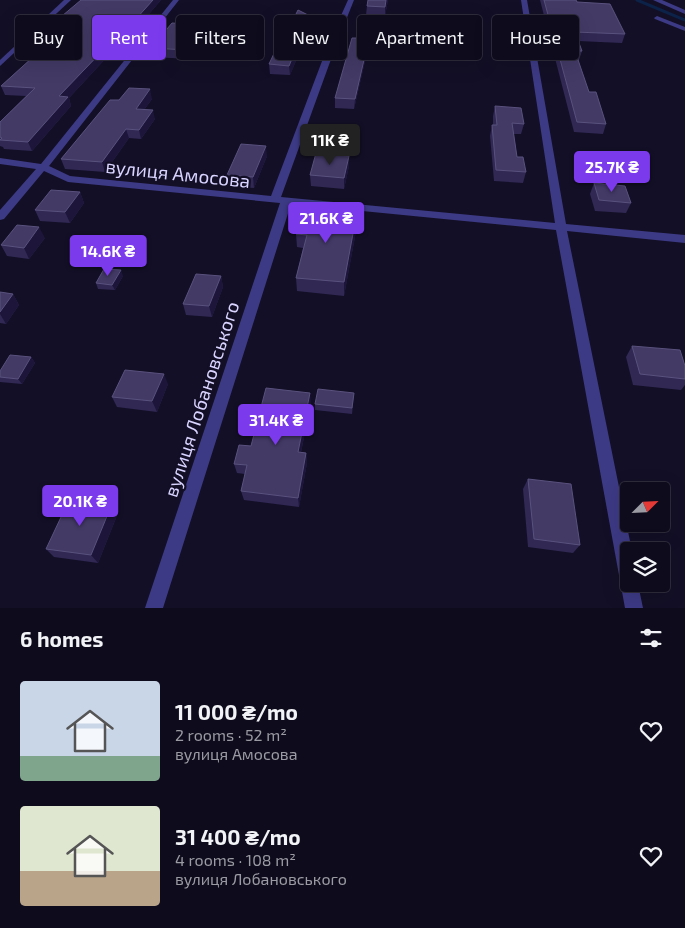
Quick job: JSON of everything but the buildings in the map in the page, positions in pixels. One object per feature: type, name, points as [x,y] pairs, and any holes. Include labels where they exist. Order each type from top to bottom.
[{"type":"street","points":[[0,64],[68,0]]},
{"type":"street","points":[[0,217],[43,167],[176,0]]},
{"type":"street","name":"вулиця Лобановського","points":[[154,608],[281,201],[334,40],[351,0]]},
{"type":"street","points":[[524,0],[560,227],[622,542]]},
{"type":"street","points":[[656,0],[685,12]]},
{"type":"street","points":[[657,18],[685,29]]},
{"type":"street","name":"вулиця Амосова","points":[[0,161],[43,167],[68,179],[685,239]]},
{"type":"street","points":[[631,592],[634,608]]},
{"type":"waterway","points":[[637,0],[685,20]]}]
